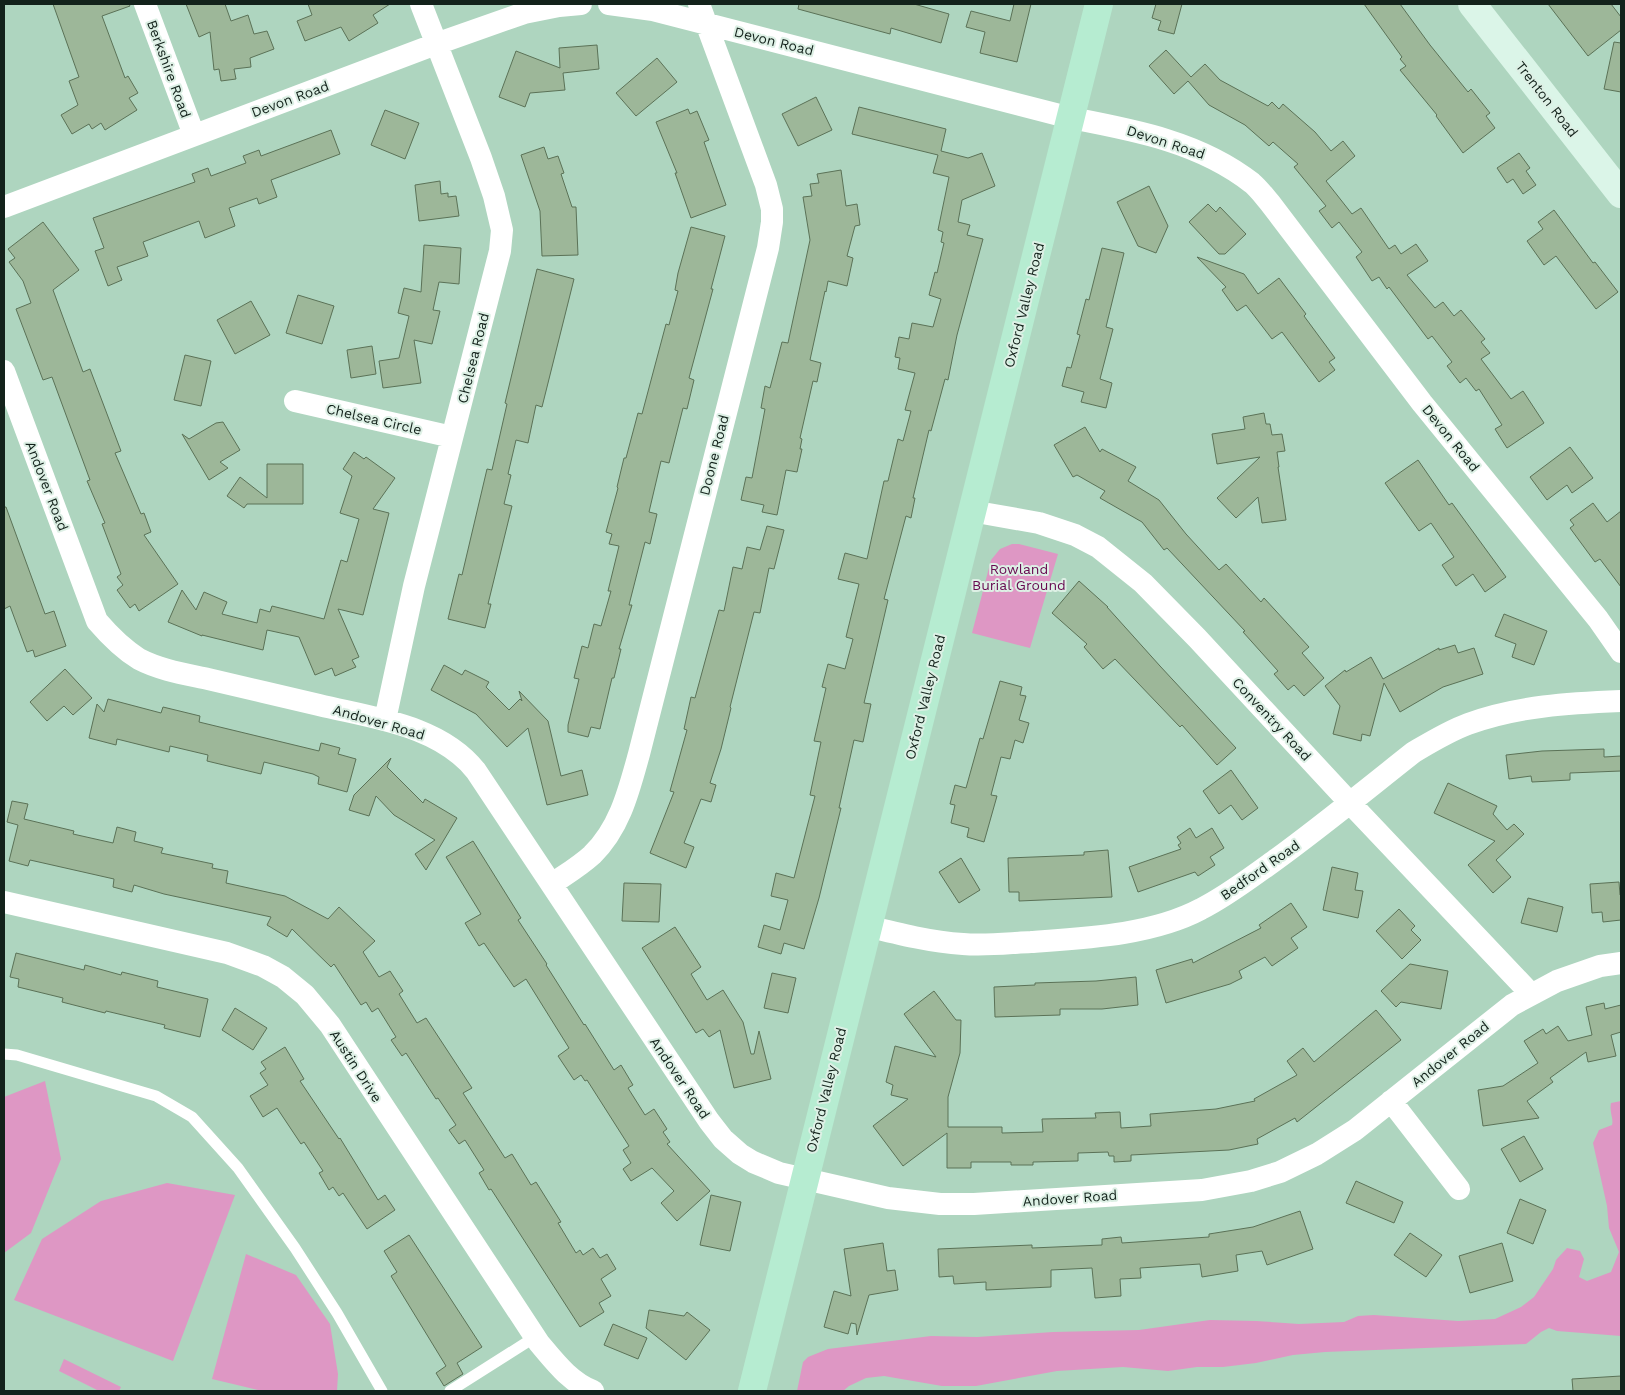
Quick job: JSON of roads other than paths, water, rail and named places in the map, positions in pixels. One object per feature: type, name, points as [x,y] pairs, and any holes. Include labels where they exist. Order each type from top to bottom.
[{"type":"main road","name":"Oxford Valley Road","points":[[752,1391],[1098,4]]},
{"type":"main road","name":"Trenton Road","points":[[1472,4],[1621,194]]},
{"type":"street","name":"Berkshire Road","points":[[145,4],[194,135]]},
{"type":"street","name":"Chelsea Road","points":[[384,720],[414,586],[500,251],[502,230],[494,196],[481,158],[421,4]]},
{"type":"street","name":"Devon Road","points":[[4,207],[436,44],[524,13],[580,4]]},
{"type":"street","name":"Devon Road","points":[[609,4],[703,14],[1071,118],[1117,126],[1173,141],[1206,154],[1230,167],[1254,184],[1270,203],[1422,403],[1598,619],[1621,652]]},
{"type":"street","name":"Doone Road","points":[[552,884],[592,854],[606,839],[624,807],[642,745],[768,248],[772,209],[766,185],[703,14]]},
{"type":"street","name":"Andover Road","points":[[4,371],[97,620],[112,638],[137,658],[150,664],[384,720],[428,735],[453,748],[466,759],[552,884],[708,1121],[723,1139],[740,1154],[753,1162],[780,1173],[888,1198],[940,1204],[974,1204],[1202,1190],[1251,1181],[1280,1172],[1317,1154],[1348,1135],[1512,1006],[1531,994],[1566,978],[1600,966],[1621,963]]},
{"type":"street","name":"Chelsea Circle","points":[[295,401],[452,438]]},
{"type":"street","name":"Conventry Road","points":[[972,511],[1039,523],[1075,535],[1098,547],[1143,583],[1197,638],[1531,994]]},
{"type":"street","name":"Bedford Road","points":[[867,926],[932,941],[965,944],[1081,939],[1146,928],[1174,921],[1200,909],[1241,885],[1414,752],[1434,740],[1468,724],[1499,714],[1541,707],[1621,701]]},
{"type":"street","name":"Austin Drive","points":[[4,902],[227,953],[263,966],[283,977],[305,995],[330,1025],[535,1337],[562,1370],[584,1388],[593,1391]]},
{"type":"street","points":[[1391,1101],[1448,1178],[1459,1189]]},
{"type":"lane","points":[[4,1054],[17,1055],[156,1096],[192,1117],[238,1168],[295,1248],[337,1313],[382,1391]]},
{"type":"lane","points":[[450,1391],[535,1337]]},
{"type":"park label","name":"Rowland Burial Ground","points":[[1019,578]]}]
